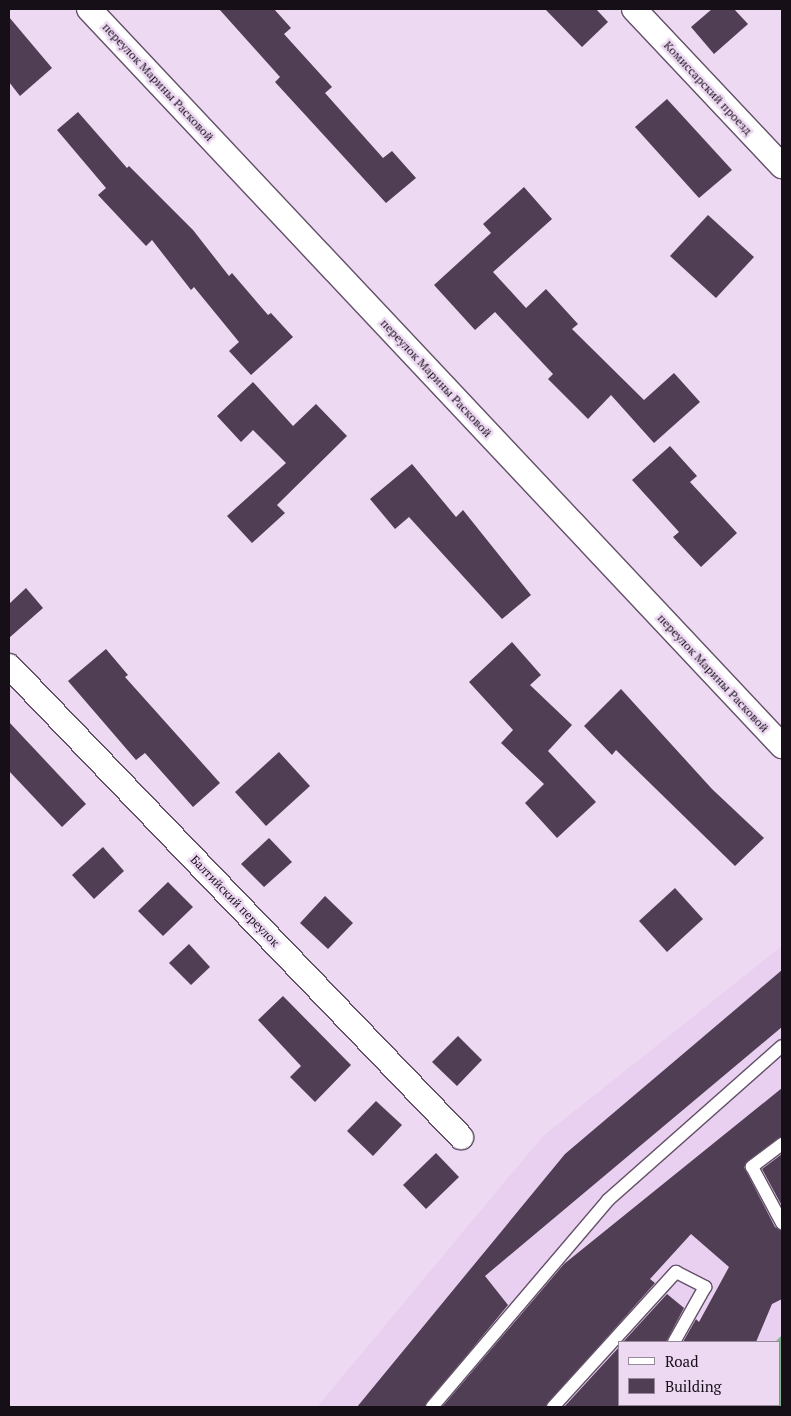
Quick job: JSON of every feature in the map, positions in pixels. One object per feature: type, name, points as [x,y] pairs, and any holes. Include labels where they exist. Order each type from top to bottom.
[{"type":"street","name":"переулок Марины Расковой","points":[[89,9],[782,746]]},
{"type":"street","name":"Комиссарский проезд","points":[[634,9],[782,166]]},
{"type":"street","name":"Балтийский переулок","points":[[9,666],[462,1137]]},
{"type":"lane","points":[[432,1407],[608,1200],[782,1046]]},
{"type":"lane","points":[[782,1144],[752,1167],[782,1223]]},
{"type":"lane","points":[[553,1407],[676,1272],[705,1287],[675,1341]]},
{"type":"shaded area","points":[[782,946],[782,1335],[776,1341],[618,1341],[618,1406],[756,1407],[317,1407],[543,1136]]},
{"type":"green space","points":[[782,1335],[782,1407],[756,1407],[781,1406],[781,1341],[776,1341]]},
{"type":"building","points":[[219,9],[274,9],[291,28],[284,34],[332,87],[325,93],[383,158],[392,151],[416,178],[386,203],[275,82],[280,77]]},
{"type":"building","points":[[545,9],[596,9],[608,22],[582,47]]},
{"type":"building","points":[[712,9],[734,9],[748,24],[714,54],[691,27]]},
{"type":"building","points":[[9,17],[52,68],[20,96],[9,82]]},
{"type":"building","points":[[667,99],[732,170],[699,198],[635,127]]},
{"type":"building","points":[[78,112],[127,168],[129,166],[193,230],[229,276],[232,273],[268,315],[271,313],[293,337],[251,375],[229,351],[239,342],[194,287],[191,290],[152,240],[146,246],[98,195],[106,188],[57,130]]},
{"type":"building","points":[[524,187],[552,219],[493,272],[526,308],[546,289],[578,324],[572,329],[644,400],[674,373],[700,402],[654,443],[611,395],[588,419],[548,379],[553,374],[495,312],[475,330],[434,285],[491,233],[483,224]]},
{"type":"building","points":[[708,215],[754,257],[716,298],[670,256]]},
{"type":"building","points":[[253,382],[293,426],[316,404],[347,436],[277,505],[285,513],[252,543],[227,516],[286,463],[253,430],[241,442],[217,416]]},
{"type":"building","points":[[670,446],[697,476],[690,482],[737,533],[701,567],[673,537],[679,532],[632,480]]},
{"type":"building","points":[[412,464],[456,517],[463,510],[531,595],[502,619],[409,517],[395,529],[370,499]]},
{"type":"building","points":[[26,588],[43,608],[9,638],[9,604]]},
{"type":"building","points":[[512,642],[541,675],[530,685],[572,725],[548,751],[596,802],[557,838],[525,803],[544,784],[501,743],[513,730],[469,682]]},
{"type":"building","points":[[106,649],[128,675],[125,677],[220,783],[193,807],[145,753],[136,760],[68,681]]},
{"type":"building","points":[[621,689],[712,789],[764,838],[735,866],[616,750],[612,755],[584,726]]},
{"type":"building","points":[[9,722],[86,804],[62,827],[9,771]]},
{"type":"building","points":[[279,752],[310,786],[266,826],[235,792]]},
{"type":"building","points":[[269,838],[292,862],[264,887],[241,864]]},
{"type":"building","points":[[103,847],[124,871],[94,899],[72,875]]},
{"type":"building","points":[[168,882],[193,907],[163,936],[138,911]]},
{"type":"building","points":[[675,888],[703,919],[667,952],[639,921]]},
{"type":"building","points":[[325,896],[353,923],[328,949],[300,923]]},
{"type":"building","points":[[189,944],[210,967],[191,985],[169,963]]},
{"type":"building","points":[[782,970],[782,1027],[485,1276],[508,1305],[424,1407],[357,1407],[565,1154]]},
{"type":"building","points":[[283,996],[351,1065],[315,1102],[290,1077],[301,1066],[258,1020]]},
{"type":"building","points":[[458,1036],[482,1060],[457,1086],[432,1062]]},
{"type":"building","points":[[782,1088],[782,1136],[744,1167],[775,1227],[782,1231],[782,1299],[772,1304],[756,1341],[684,1341],[696,1319],[699,1322],[729,1267],[691,1234],[650,1279],[655,1283],[545,1407],[442,1407],[564,1264]]},
{"type":"building","points":[[376,1101],[402,1125],[373,1156],[347,1131]]},
{"type":"building","points":[[436,1153],[459,1177],[426,1209],[403,1185]]},
{"type":"building","points":[[782,1154],[782,1206],[762,1169]]},
{"type":"building","points":[[667,1294],[684,1308],[667,1341],[624,1341]]},
{"type":"building","points":[[618,1348],[618,1406],[620,1407],[564,1407]]}]
